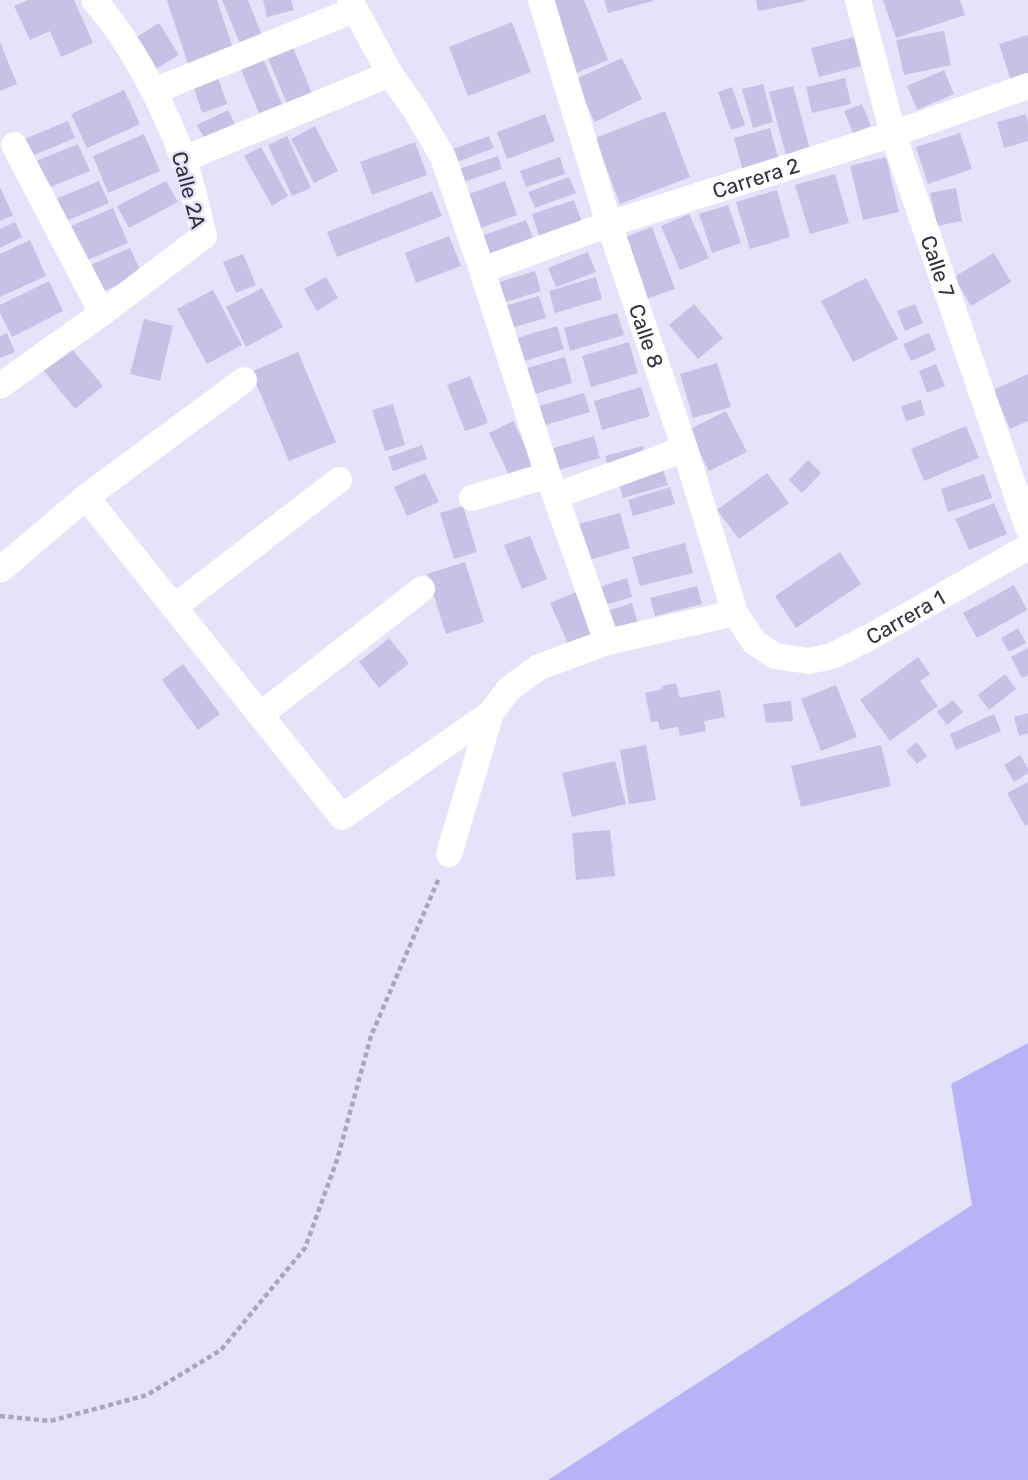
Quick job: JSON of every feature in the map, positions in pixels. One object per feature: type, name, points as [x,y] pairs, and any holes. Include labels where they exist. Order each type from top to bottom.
[{"type":"street","name":"Calle 2A","points":[[0,386],[204,236],[184,159],[154,91],[110,18],[94,0]]},
{"type":"street","name":"Calle 8","points":[[541,0],[609,225],[685,449],[735,613],[754,642],[775,656]]},
{"type":"street","name":"Calle 7","points":[[858,0],[893,134],[1028,528]]},
{"type":"street","points":[[154,91],[352,5],[390,74],[416,110],[443,158],[607,642]]},
{"type":"street","points":[[184,159],[390,74]]},
{"type":"street","name":"Carrera 2","points":[[482,270],[609,225],[893,134],[1028,86]]},
{"type":"street","points":[[14,145],[102,313]]},
{"type":"street","points":[[0,570],[86,497],[244,380]]},
{"type":"street","points":[[472,498],[552,485],[685,449]]},
{"type":"street","points":[[174,607],[339,480]]},
{"type":"street","points":[[86,497],[342,817],[491,713],[509,689],[539,667],[607,642],[735,613]]},
{"type":"street","name":"Carrera 1","points":[[775,656],[809,661],[832,656],[1028,547]]},
{"type":"street","points":[[260,715],[422,589]]},
{"type":"street","points":[[450,854],[491,713]]},
{"type":"path","points":[[0,1416],[50,1420],[146,1395],[221,1350],[305,1248],[337,1160],[371,1036],[450,854]]},
{"type":"shaded area","points":[[1028,1043],[1028,1480],[548,1480],[972,1205],[951,1084]]},
{"type":"building","points":[[28,0],[74,0],[93,43],[61,57],[50,31],[30,40],[14,6]]},
{"type":"building","points":[[167,0],[217,0],[233,49],[188,64]]},
{"type":"building","points":[[222,0],[248,0],[262,36],[240,44]]},
{"type":"building","points":[[263,0],[291,0],[294,10],[267,17]]},
{"type":"building","points":[[544,0],[584,0],[608,60],[574,74]]},
{"type":"building","points":[[604,0],[653,0],[653,1],[608,13]]},
{"type":"building","points":[[756,0],[806,0],[806,1],[758,11]]},
{"type":"building","points":[[883,0],[960,0],[965,15],[896,38]]},
{"type":"building","points":[[512,22],[531,72],[468,96],[449,47]]},
{"type":"building","points":[[159,23],[179,55],[152,71],[132,40]]},
{"type":"building","points":[[944,31],[951,65],[904,75],[896,40]]},
{"type":"building","points":[[1028,35],[1028,74],[1011,80],[999,44]]},
{"type":"building","points":[[854,37],[861,66],[819,77],[811,48]]},
{"type":"building","points":[[0,42],[17,84],[0,91]]},
{"type":"building","points":[[292,45],[313,96],[288,106],[267,56]]},
{"type":"building","points":[[263,58],[282,104],[259,113],[240,67]]},
{"type":"building","points":[[622,58],[642,99],[595,122],[574,80]]},
{"type":"building","points":[[944,70],[954,94],[917,110],[907,86]]},
{"type":"building","points":[[218,77],[227,104],[202,113],[193,85]]},
{"type":"building","points":[[845,78],[851,104],[812,113],[806,87]]},
{"type":"building","points":[[763,84],[773,122],[753,128],[742,89]]},
{"type":"building","points":[[793,86],[811,153],[787,159],[769,92]]},
{"type":"building","points":[[732,87],[745,125],[731,130],[718,92]]},
{"type":"building","points":[[124,90],[140,124],[87,148],[71,114]]},
{"type":"building","points":[[862,104],[871,126],[853,133],[844,111]]},
{"type":"building","points":[[228,110],[237,128],[207,143],[197,125]]},
{"type":"building","points":[[665,111],[690,177],[620,204],[595,138]]},
{"type":"building","points":[[545,114],[555,141],[507,159],[497,132]]},
{"type":"building","points":[[1026,114],[1028,141],[1004,148],[997,122]]},
{"type":"building","points":[[68,121],[75,138],[27,158],[20,141]]},
{"type":"building","points":[[315,126],[338,171],[314,183],[291,139]]},
{"type":"building","points":[[770,128],[779,161],[743,171],[734,138]]},
{"type":"building","points":[[960,133],[972,169],[928,184],[916,147]]},
{"type":"building","points":[[144,134],[160,171],[108,193],[93,156]]},
{"type":"building","points":[[287,136],[311,188],[292,196],[268,145]]},
{"type":"building","points":[[489,136],[494,148],[454,163],[450,150]]},
{"type":"building","points":[[415,142],[427,175],[372,195],[360,162]]},
{"type":"building","points":[[78,144],[90,171],[40,191],[29,164]]},
{"type":"building","points":[[261,147],[288,196],[272,206],[244,156]]},
{"type":"building","points":[[498,156],[502,169],[460,183],[456,170]]},
{"type":"building","points":[[560,157],[565,174],[526,187],[520,171]]},
{"type":"building","points":[[886,157],[899,212],[863,220],[850,166]]},
{"type":"building","points":[[835,174],[849,223],[810,234],[795,185]]},
{"type":"building","points":[[569,177],[576,193],[535,208],[528,192]]},
{"type":"building","points":[[99,181],[109,203],[61,223],[51,201]]},
{"type":"building","points":[[166,181],[178,202],[129,228],[117,206]]},
{"type":"building","points":[[505,181],[517,215],[481,228],[469,194]]},
{"type":"building","points":[[0,187],[13,215],[0,221]]},
{"type":"building","points":[[956,188],[962,221],[937,226],[930,193]]},
{"type":"building","points":[[777,190],[790,237],[750,249],[736,202]]},
{"type":"building","points":[[432,191],[442,216],[337,257],[327,232]]},
{"type":"building","points":[[574,200],[582,222],[539,236],[532,214]]},
{"type":"building","points":[[728,205],[741,243],[712,253],[699,214]]},
{"type":"building","points":[[113,208],[128,243],[78,264],[64,229]]},
{"type":"building","points":[[689,214],[709,258],[680,270],[661,226]]},
{"type":"building","points":[[526,220],[533,238],[487,256],[479,237]]},
{"type":"building","points":[[15,222],[22,237],[0,248],[0,229]]},
{"type":"building","points":[[652,227],[675,289],[643,300],[620,239]]},
{"type":"building","points":[[449,236],[461,266],[416,283],[405,253]]},
{"type":"building","points":[[30,240],[46,276],[0,297],[0,254]]},
{"type":"building","points":[[130,248],[142,274],[97,294],[86,267]]},
{"type":"building","points":[[588,252],[596,272],[556,287],[548,268]]},
{"type":"building","points":[[994,253],[1011,282],[971,306],[954,277]]},
{"type":"building","points":[[243,254],[256,285],[236,293],[223,262]]},
{"type":"building","points":[[535,271],[541,291],[496,305],[490,285]]},
{"type":"building","points":[[326,277],[338,298],[317,311],[304,289]]},
{"type":"building","points":[[596,277],[602,299],[555,313],[549,291]]},
{"type":"building","points":[[866,278],[898,339],[853,362],[821,301]]},
{"type":"building","points":[[49,281],[63,311],[12,337],[0,313],[0,305]]},
{"type":"building","points":[[262,288],[283,327],[246,347],[226,307]]},
{"type":"building","points":[[213,290],[242,345],[207,364],[177,309]]},
{"type":"building","points":[[539,296],[546,318],[505,330],[498,308]]},
{"type":"building","points":[[694,304],[723,338],[698,359],[669,325]]},
{"type":"building","points":[[915,304],[923,323],[905,331],[897,311]]},
{"type":"building","points":[[617,313],[624,335],[570,351],[564,328]]},
{"type":"building","points":[[144,319],[173,326],[160,381],[130,374]]},
{"type":"building","points":[[557,326],[564,349],[521,362],[514,339]]},
{"type":"building","points":[[7,333],[15,352],[0,358],[0,336]]},
{"type":"building","points":[[929,333],[936,350],[911,361],[903,344]]},
{"type":"building","points":[[66,342],[103,386],[75,409],[39,365]]},
{"type":"building","points":[[629,342],[638,373],[591,387],[582,356]]},
{"type":"building","points":[[298,352],[336,442],[289,461],[251,372]]},
{"type":"building","points":[[565,357],[572,383],[532,395],[524,369]]},
{"type":"building","points":[[717,363],[731,407],[693,418],[680,374]]},
{"type":"building","points":[[936,364],[945,386],[927,393],[919,371]]},
{"type":"building","points":[[1028,374],[1028,421],[1010,429],[993,390]]},
{"type":"building","points":[[470,376],[488,423],[465,431],[447,385]]},
{"type":"building","points":[[641,387],[650,416],[602,430],[594,401]]},
{"type":"building","points":[[584,393],[590,412],[542,426],[536,407]]},
{"type":"building","points":[[921,400],[925,415],[906,421],[901,406]]},
{"type":"building","points":[[393,404],[405,445],[385,451],[372,410]]},
{"type":"building","points":[[726,411],[747,452],[709,471],[688,430]]},
{"type":"building","points":[[513,421],[536,467],[511,479],[489,433]]},
{"type":"building","points":[[966,426],[979,458],[924,481],[911,449]]},
{"type":"building","points":[[594,436],[600,458],[556,471],[550,449]]},
{"type":"building","points":[[422,445],[427,459],[393,471],[388,457]]},
{"type":"building","points":[[643,446],[647,460],[609,470],[605,456]]},
{"type":"building","points":[[808,460],[821,473],[802,493],[789,480]]},
{"type":"building","points":[[661,464],[668,485],[623,498],[617,477]]},
{"type":"building","points":[[425,473],[439,502],[407,516],[394,487]]},
{"type":"building","points":[[767,473],[789,503],[739,539],[717,510]]},
{"type":"building","points":[[984,474],[992,498],[948,512],[941,489]]},
{"type":"building","points":[[670,487],[675,504],[633,516],[628,500]]},
{"type":"building","points":[[994,503],[1007,534],[969,550],[955,519]]},
{"type":"building","points":[[463,506],[477,552],[454,559],[440,513]]},
{"type":"building","points":[[620,513],[630,548],[586,561],[575,525]]},
{"type":"building","points":[[530,536],[547,579],[522,589],[504,545]]},
{"type":"building","points":[[685,543],[693,573],[640,586],[632,557]]},
{"type":"building","points":[[840,552],[861,584],[796,628],[775,596]]},
{"type":"building","points":[[465,562],[484,622],[446,634],[427,574]]},
{"type":"building","points":[[627,578],[632,597],[605,605],[600,587]]},
{"type":"building","points":[[1014,585],[1027,610],[977,638],[963,613]]},
{"type":"building","points":[[697,586],[702,604],[655,616],[650,598]]},
{"type":"building","points":[[576,592],[594,635],[569,646],[550,603]]},
{"type":"building","points":[[632,603],[638,623],[613,630],[607,611]]},
{"type":"building","points":[[1018,628],[1026,643],[1009,652],[1001,638]]},
{"type":"building","points":[[389,638],[409,663],[379,688],[359,662]]},
{"type":"building","points":[[1028,648],[1028,675],[1022,678],[1011,657]]},
{"type":"building","points":[[918,657],[930,674],[920,681],[938,706],[890,741],[860,700]]},
{"type":"building","points":[[183,664],[220,714],[198,730],[162,680]]},
{"type":"building","points":[[1005,674],[1016,689],[989,710],[978,695]]},
{"type":"building","points":[[676,683],[680,698],[720,690],[725,717],[704,721],[706,731],[680,736],[678,727],[660,730],[658,721],[651,722],[645,693]]},
{"type":"building","points":[[836,685],[857,737],[821,751],[801,699]]},
{"type":"building","points":[[953,700],[963,712],[947,725],[937,712]]},
{"type":"building","points":[[791,701],[793,721],[766,723],[763,704]]},
{"type":"building","points":[[1028,713],[1028,733],[1019,736],[1014,717]]},
{"type":"building","points":[[994,714],[1001,731],[956,750],[950,734]]},
{"type":"building","points":[[917,742],[927,756],[917,764],[906,751]]},
{"type":"building","points":[[646,745],[656,800],[629,804],[620,750]]},
{"type":"building","points":[[881,745],[891,786],[801,807],[791,766]]},
{"type":"building","points":[[1020,755],[1028,773],[1014,782],[1004,765]]},
{"type":"building","points":[[615,761],[626,804],[572,817],[562,773]]},
{"type":"building","points":[[1028,782],[1028,824],[1025,826],[1007,793]]},
{"type":"building","points":[[610,830],[615,876],[576,880],[572,833]]}]
